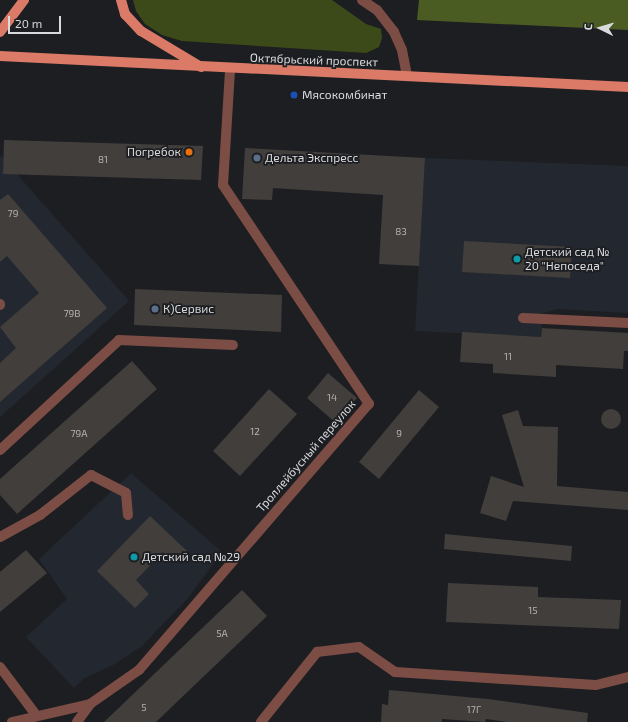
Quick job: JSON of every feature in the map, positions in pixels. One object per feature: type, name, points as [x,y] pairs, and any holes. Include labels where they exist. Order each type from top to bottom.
[{"type":"main road","points":[[0,32],[24,0]]},
{"type":"main road","points":[[120,0],[125,14],[141,31],[203,68]]},
{"type":"main road","name":"Октябрьский проспект","points":[[0,56],[203,68],[628,87]]},
{"type":"street","points":[[362,0],[376,5],[394,32],[402,50],[407,76]]},
{"type":"street","name":"Троллейбусный переулок","points":[[12,722],[36,715],[90,704],[139,670],[369,404],[223,185],[230,69]]},
{"type":"street","points":[[523,318],[628,323]]},
{"type":"street","points":[[0,450],[119,340],[233,345]]},
{"type":"street","points":[[0,537],[40,515],[91,475],[126,493],[128,515]]},
{"type":"street","points":[[261,722],[317,652],[359,646],[395,672],[596,685],[628,677]]},
{"type":"street","points":[[0,667],[36,715]]},
{"type":"street","points":[[77,722],[90,704]]},
{"type":"shaded area","points":[[0,155],[129,301],[0,417]]},
{"type":"shaded area","points":[[425,158],[628,166],[628,313],[557,309],[543,313],[541,337],[415,331]]},
{"type":"shaded area","points":[[131,473],[222,552],[188,598],[142,646],[113,665],[83,679],[74,688],[26,637],[67,599],[39,559]]},
{"type":"green space","points":[[133,0],[332,0],[366,24],[381,29],[382,38],[379,47],[366,53],[182,41],[162,35],[145,24],[136,11]]},
{"type":"green space","points":[[419,0],[628,0],[628,30],[417,20]]},
{"type":"building","points":[[4,140],[203,146],[201,180],[3,174]]},
{"type":"building","points":[[245,148],[425,158],[419,266],[379,264],[383,195],[273,188],[272,200],[242,199]]},
{"type":"building","points":[[8,194],[107,308],[0,402],[0,363],[16,348],[0,327],[39,293],[7,256],[0,262],[0,200]]},
{"type":"building","name":"Детский сад № 20 \"Непоседа\"","points":[[464,241],[572,247],[570,278],[462,272]]},
{"type":"building","points":[[135,289],[282,295],[281,332],[134,325]]},
{"type":"building","points":[[542,328],[628,333],[628,351],[624,351],[623,369],[556,365],[556,377],[493,373],[493,364],[460,362],[462,332],[541,337]]},
{"type":"building","points":[[132,361],[157,389],[17,514],[0,495],[0,479]]},
{"type":"building","points":[[328,373],[357,398],[336,423],[307,398]]},
{"type":"building","points":[[269,389],[297,414],[240,476],[213,451]]},
{"type":"building","points":[[419,390],[439,407],[379,479],[359,462]]},
{"type":"building","points":[[611,409],[618,412],[621,419],[618,426],[611,429],[604,426],[601,419],[604,412]]},
{"type":"building","points":[[518,410],[523,426],[558,427],[557,486],[628,492],[628,510],[513,501],[506,521],[480,513],[491,476],[524,487],[502,415]]},
{"type":"building","name":"Детский сад №29","points":[[150,516],[187,551],[175,563],[163,552],[136,580],[149,594],[135,608],[97,571]]},
{"type":"building","points":[[445,534],[572,546],[571,561],[444,549]]},
{"type":"building","points":[[26,550],[47,573],[0,612],[0,572]]},
{"type":"building","points":[[448,583],[538,587],[538,597],[621,600],[619,629],[446,622]]},
{"type":"building","points":[[242,590],[267,616],[156,722],[104,722]]},
{"type":"building","points":[[389,690],[488,699],[588,713],[587,722],[507,722],[486,719],[485,722],[442,719],[442,722],[381,722],[382,704],[388,705]]},
{"type":"place","name":"Мясокомбинат","points":[[294,95]]},
{"type":"place","name":"Погребок","points":[[189,152]]},
{"type":"place","name":"Дельта Экспресс","points":[[257,158]]},
{"type":"place","name":"Детский сад № 20 \"Непоседа\"","points":[[517,259]]},
{"type":"place","name":"К)Сервис","points":[[155,309]]},
{"type":"place","name":"Детский сад №29","points":[[134,557]]}]
